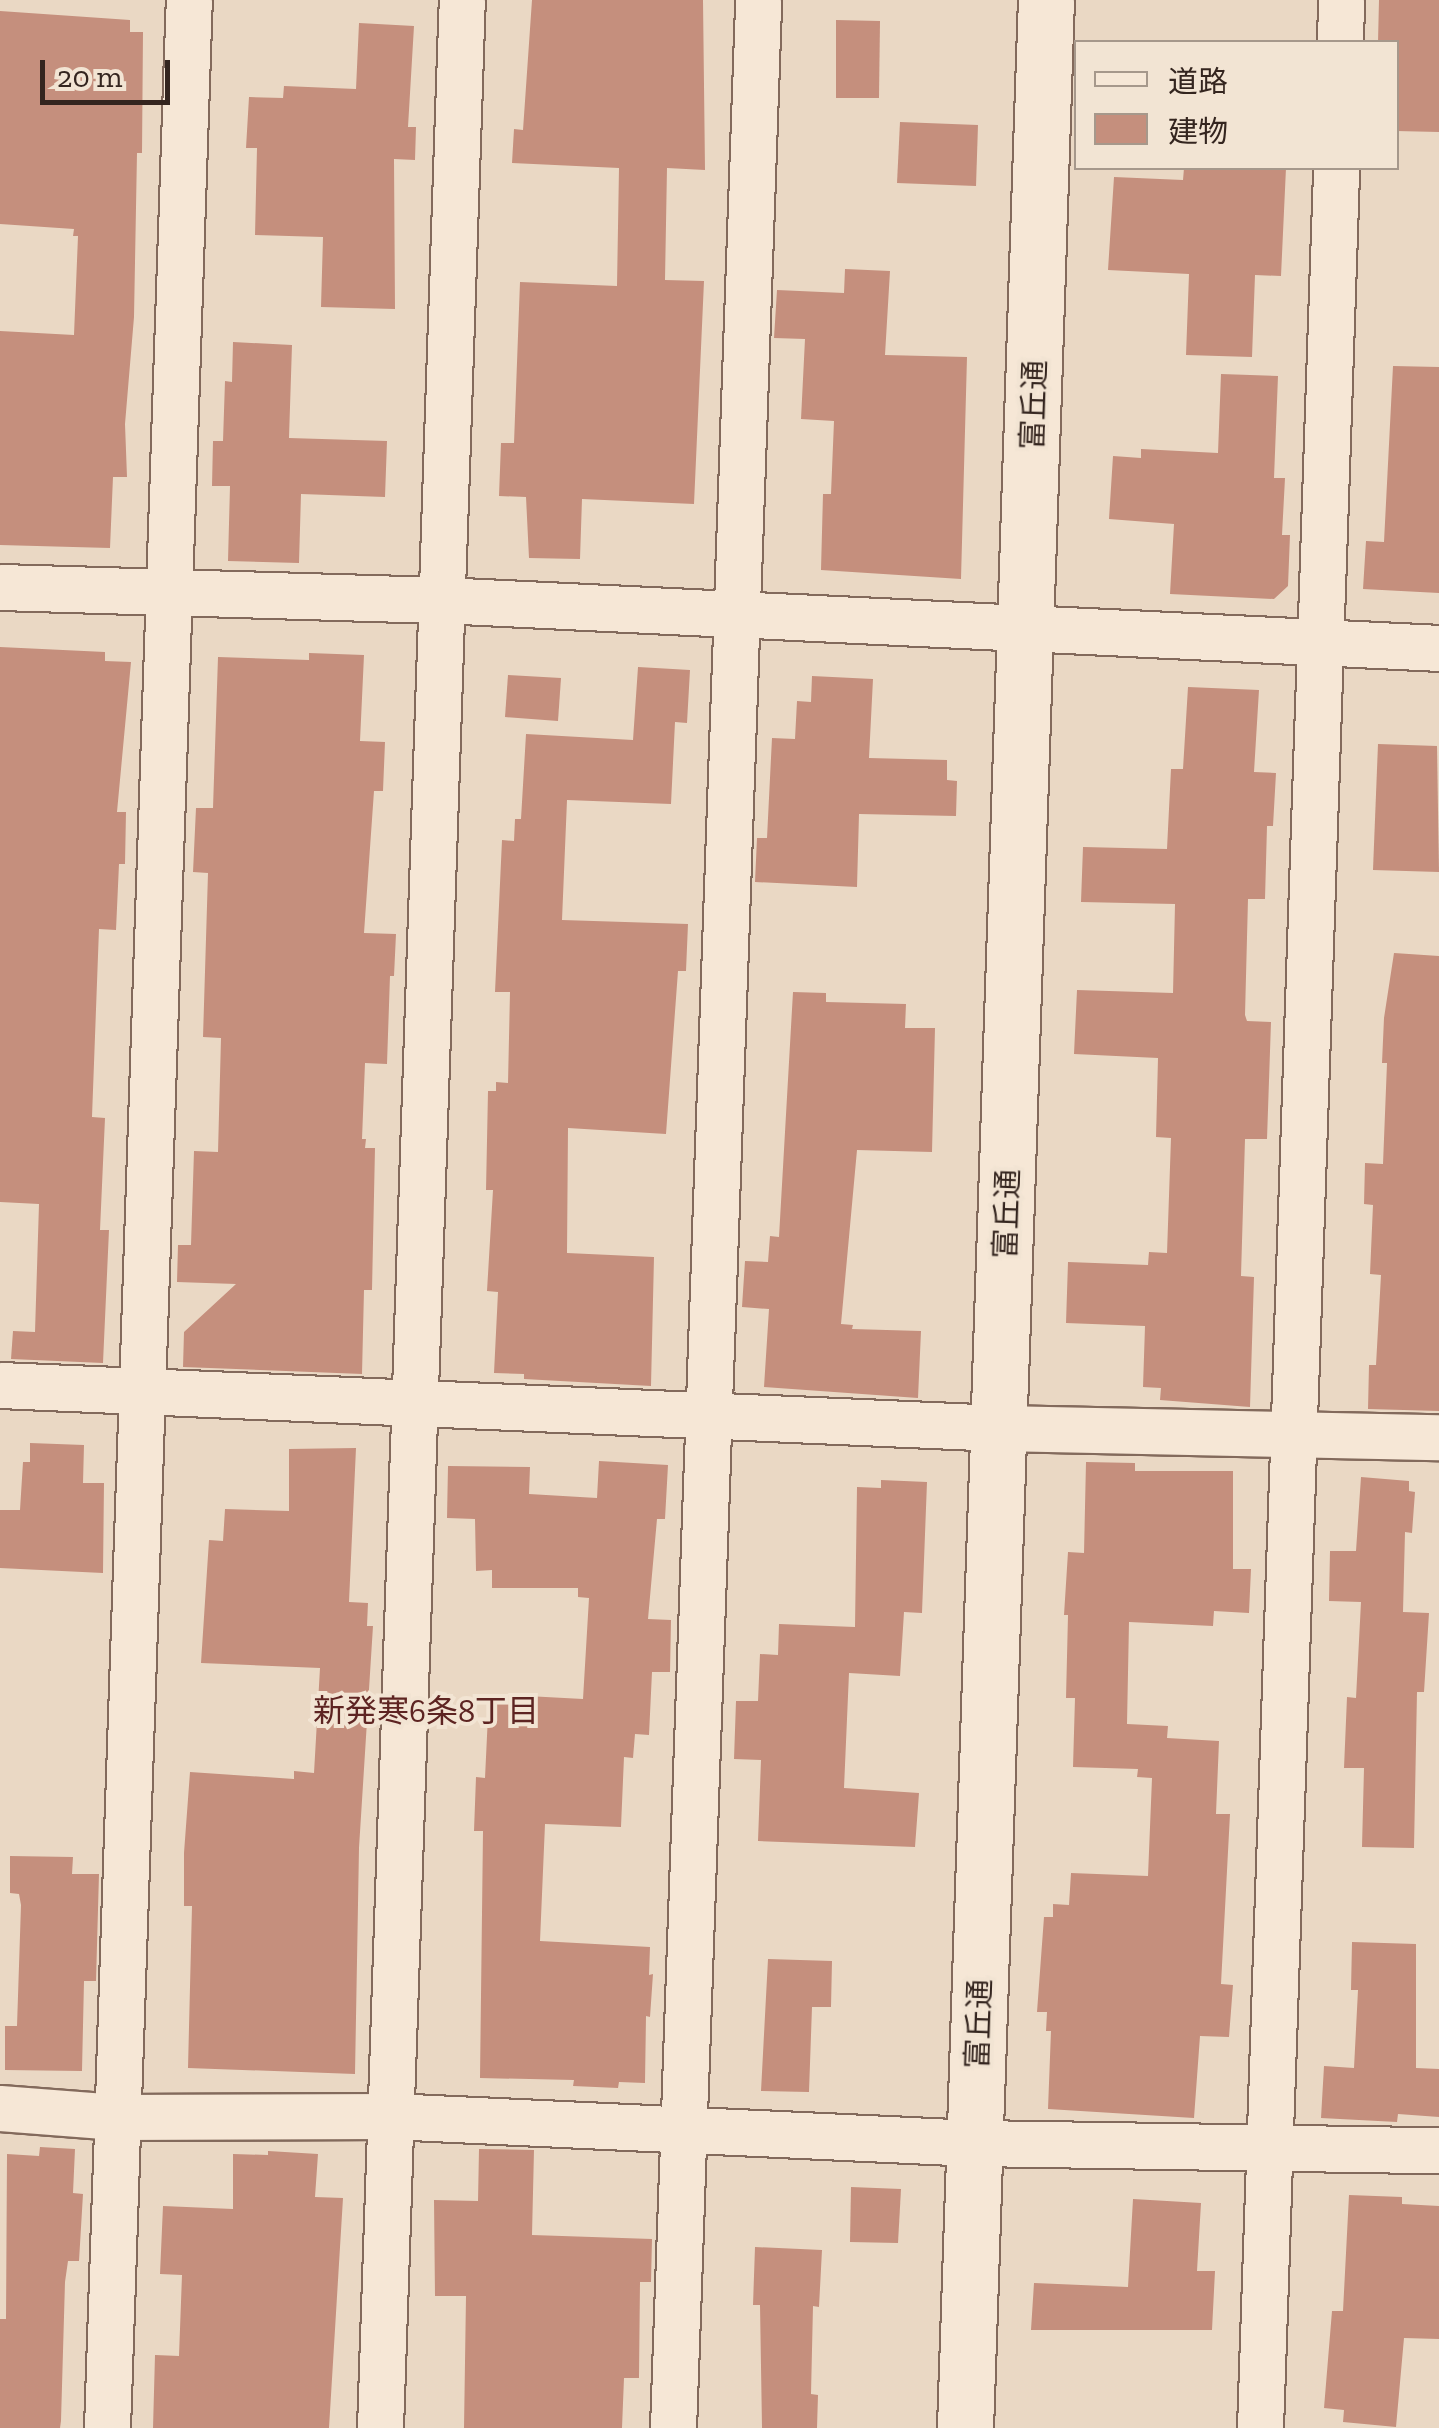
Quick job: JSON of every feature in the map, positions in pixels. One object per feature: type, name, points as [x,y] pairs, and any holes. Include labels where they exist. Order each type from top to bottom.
[{"type":"street","points":[[107,2428],[189,0]]},
{"type":"street","points":[[380,2428],[462,0]]},
{"type":"street","points":[[672,2428],[758,0]]},
{"type":"street","name":"富丘通","points":[[965,2428],[1046,0]]},
{"type":"street","points":[[1340,40],[1341,0]]},
{"type":"street","points":[[1260,2428],[1336,170]]},
{"type":"street","points":[[0,587],[441,600],[1439,648]]},
{"type":"street","points":[[0,1386],[413,1400],[1000,1428],[1439,1437]]},
{"type":"street","points":[[0,2108],[117,2117],[389,2116],[975,2143],[1439,2150]]},
{"type":"building","points":[[532,0],[703,0],[705,170],[667,168],[665,280],[704,281],[694,504],[582,499],[580,559],[529,558],[526,497],[499,496],[501,443],[514,443],[520,282],[617,286],[619,168],[512,163],[514,129],[523,130]]},
{"type":"building","points":[[1379,0],[1439,0],[1439,132],[1399,131],[1399,40],[1378,40]]},
{"type":"building","points":[[0,11],[130,20],[130,32],[143,32],[142,153],[137,153],[134,317],[125,424],[127,477],[113,477],[110,548],[0,545],[0,331],[74,335],[78,236],[73,236],[74,229],[0,224]]},
{"type":"building","points":[[836,20],[880,21],[879,98],[836,98]]},
{"type":"building","points":[[359,23],[414,26],[408,127],[416,127],[415,160],[394,159],[395,309],[321,307],[323,237],[255,235],[257,148],[246,148],[249,97],[283,98],[284,86],[356,89]]},
{"type":"building","points":[[900,122],[978,125],[976,186],[897,183]]},
{"type":"building","points":[[1184,170],[1286,170],[1281,276],[1255,275],[1252,357],[1186,355],[1189,274],[1108,270],[1114,177],[1183,180]]},
{"type":"building","points":[[845,269],[890,271],[885,355],[967,357],[961,579],[821,570],[823,494],[831,494],[834,421],[801,419],[805,339],[774,338],[777,290],[844,293]]},
{"type":"building","points":[[233,342],[292,345],[289,438],[387,441],[385,497],[301,494],[299,563],[228,561],[230,486],[212,486],[213,441],[223,441],[225,381],[232,382]]},
{"type":"building","points":[[1393,366],[1439,367],[1439,593],[1363,589],[1366,541],[1384,542]]},
{"type":"building","points":[[1221,374],[1278,376],[1274,478],[1285,478],[1282,535],[1290,535],[1288,586],[1274,599],[1170,594],[1174,524],[1109,519],[1113,456],[1141,458],[1141,449],[1218,453]]},
{"type":"building","points":[[0,647],[105,652],[105,661],[131,662],[117,812],[126,812],[125,864],[119,864],[116,930],[99,929],[92,1117],[105,1118],[100,1230],[109,1230],[103,1363],[11,1359],[13,1331],[35,1332],[39,1204],[0,1202]]},
{"type":"building","points":[[309,653],[364,655],[360,741],[385,742],[383,791],[374,791],[364,933],[396,934],[394,976],[390,976],[387,1064],[365,1063],[362,1139],[366,1139],[365,1148],[375,1148],[372,1290],[364,1290],[362,1374],[183,1367],[184,1332],[236,1284],[177,1282],[178,1245],[191,1245],[194,1151],[218,1152],[221,1038],[203,1037],[208,873],[193,872],[196,808],[213,808],[218,657],[309,660]]},
{"type":"building","points":[[638,667],[690,670],[687,723],[675,722],[671,804],[567,800],[562,920],[688,924],[686,971],[678,971],[666,1134],[568,1128],[567,1253],[654,1257],[651,1386],[524,1379],[524,1374],[494,1373],[498,1292],[487,1291],[493,1190],[486,1190],[488,1091],[496,1091],[496,1082],[508,1083],[510,992],[495,992],[502,840],[514,841],[515,819],[521,819],[526,734],[633,740]]},
{"type":"building","points":[[508,675],[561,678],[558,721],[505,717]]},
{"type":"building","points":[[812,676],[873,679],[869,758],[947,760],[947,780],[957,781],[956,816],[859,814],[857,887],[755,882],[757,838],[767,838],[772,738],[795,739],[797,701],[811,702]]},
{"type":"building","points":[[1188,687],[1259,690],[1254,772],[1276,773],[1273,826],[1267,826],[1265,899],[1248,899],[1245,1015],[1247,1021],[1271,1022],[1267,1139],[1245,1139],[1241,1276],[1254,1277],[1250,1407],[1160,1400],[1161,1388],[1143,1387],[1145,1326],[1066,1323],[1068,1262],[1148,1265],[1149,1252],[1167,1253],[1171,1138],[1156,1137],[1158,1058],[1074,1054],[1077,990],[1173,993],[1175,904],[1081,902],[1083,847],[1167,849],[1171,769],[1183,769]]},
{"type":"building","points":[[1378,744],[1437,746],[1439,872],[1373,870]]},
{"type":"building","points":[[1394,953],[1439,956],[1439,1411],[1368,1409],[1369,1365],[1376,1365],[1381,1275],[1370,1274],[1373,1205],[1364,1204],[1365,1163],[1383,1164],[1387,1063],[1382,1063],[1384,1018]]},
{"type":"building","points":[[793,992],[826,993],[826,1002],[906,1004],[905,1028],[935,1028],[932,1152],[857,1150],[841,1324],[853,1325],[852,1329],[921,1331],[918,1398],[764,1387],[769,1309],[742,1307],[745,1261],[768,1262],[770,1236],[779,1237]]},
{"type":"building","points":[[30,1443],[84,1445],[83,1483],[104,1483],[103,1573],[0,1568],[0,1510],[20,1510],[23,1462],[30,1462]]},
{"type":"building","points":[[356,1448],[349,1602],[368,1603],[367,1626],[373,1626],[359,1848],[355,2074],[188,2068],[192,1906],[184,1906],[184,1853],[190,1772],[294,1779],[294,1771],[314,1773],[320,1668],[201,1663],[209,1540],[223,1541],[225,1509],[289,1511],[289,1449]]},
{"type":"building","points":[[599,1461],[668,1465],[665,1519],[657,1519],[648,1619],[671,1620],[670,1672],[652,1672],[649,1735],[635,1734],[633,1758],[624,1757],[621,1827],[545,1824],[540,1941],[650,1947],[649,1975],[653,1974],[650,2017],[646,2016],[645,2083],[619,2082],[618,2088],[573,2086],[574,2080],[480,2078],[483,1831],[474,1831],[476,1777],[485,1778],[489,1694],[583,1699],[589,1598],[578,1597],[578,1588],[492,1588],[492,1570],[476,1571],[475,1519],[447,1518],[448,1466],[530,1467],[529,1494],[597,1498]]},
{"type":"building","points":[[1086,1462],[1135,1463],[1135,1471],[1233,1471],[1233,1569],[1251,1569],[1249,1613],[1214,1611],[1213,1626],[1129,1622],[1127,1724],[1168,1726],[1167,1738],[1219,1741],[1216,1814],[1230,1814],[1221,1984],[1233,1985],[1229,2037],[1200,2036],[1194,2118],[1048,2109],[1051,2031],[1046,2031],[1047,2012],[1037,2012],[1044,1917],[1053,1917],[1053,1904],[1069,1905],[1071,1873],[1148,1876],[1152,1778],[1137,1777],[1138,1769],[1073,1767],[1075,1698],[1066,1698],[1068,1615],[1064,1615],[1068,1552],[1084,1553]]},
{"type":"building","points":[[1361,1477],[1409,1481],[1409,1491],[1415,1492],[1412,1533],[1405,1532],[1403,1612],[1429,1613],[1424,1692],[1417,1692],[1414,1848],[1362,1847],[1364,1768],[1344,1768],[1347,1697],[1356,1698],[1361,1602],[1329,1601],[1330,1551],[1356,1551]]},
{"type":"building","points":[[881,1480],[927,1482],[922,1613],[904,1612],[900,1676],[849,1673],[844,1788],[919,1793],[915,1847],[758,1841],[761,1760],[734,1759],[736,1701],[758,1701],[760,1654],[778,1655],[779,1624],[855,1627],[857,1487],[881,1488]]},
{"type":"building","points":[[10,1856],[73,1857],[72,1874],[99,1874],[96,1981],[84,1981],[82,2071],[5,2070],[5,2026],[17,2026],[21,1905],[19,1894],[10,1893]]},
{"type":"building","points":[[1352,1942],[1416,1944],[1416,2068],[1439,2069],[1439,2117],[1398,2114],[1397,2122],[1321,2118],[1324,2066],[1354,2068],[1358,1990],[1351,1990]]},
{"type":"building","points":[[768,1959],[832,1961],[831,2007],[812,2007],[809,2092],[761,2091]]},
{"type":"building","points":[[40,2147],[75,2149],[73,2193],[83,2194],[79,2261],[68,2261],[65,2282],[61,2421],[60,2428],[0,2428],[0,2319],[6,2319],[7,2154],[39,2156]]},
{"type":"building","points":[[479,2149],[534,2150],[532,2235],[652,2239],[651,2282],[640,2282],[639,2378],[624,2378],[622,2428],[464,2428],[466,2296],[435,2296],[434,2200],[478,2201]]},
{"type":"building","points":[[268,2151],[318,2154],[315,2197],[343,2198],[329,2428],[153,2428],[155,2355],[179,2356],[182,2275],[160,2274],[163,2206],[233,2209],[233,2154],[268,2155]]},
{"type":"building","points":[[851,2187],[901,2189],[898,2243],[850,2242]]},
{"type":"building","points":[[1349,2195],[1402,2197],[1402,2204],[1439,2206],[1439,2339],[1404,2338],[1396,2427],[1343,2422],[1344,2410],[1324,2408],[1332,2311],[1343,2311]]},
{"type":"building","points":[[1133,2199],[1201,2203],[1197,2271],[1215,2271],[1212,2330],[1031,2330],[1034,2283],[1128,2287]]},
{"type":"building","points":[[755,2247],[822,2250],[819,2307],[813,2306],[811,2394],[818,2395],[817,2428],[762,2428],[760,2305],[753,2305]]},
{"type":"district","name":"新発寒6条8丁目","points":[[426,1711]]}]
